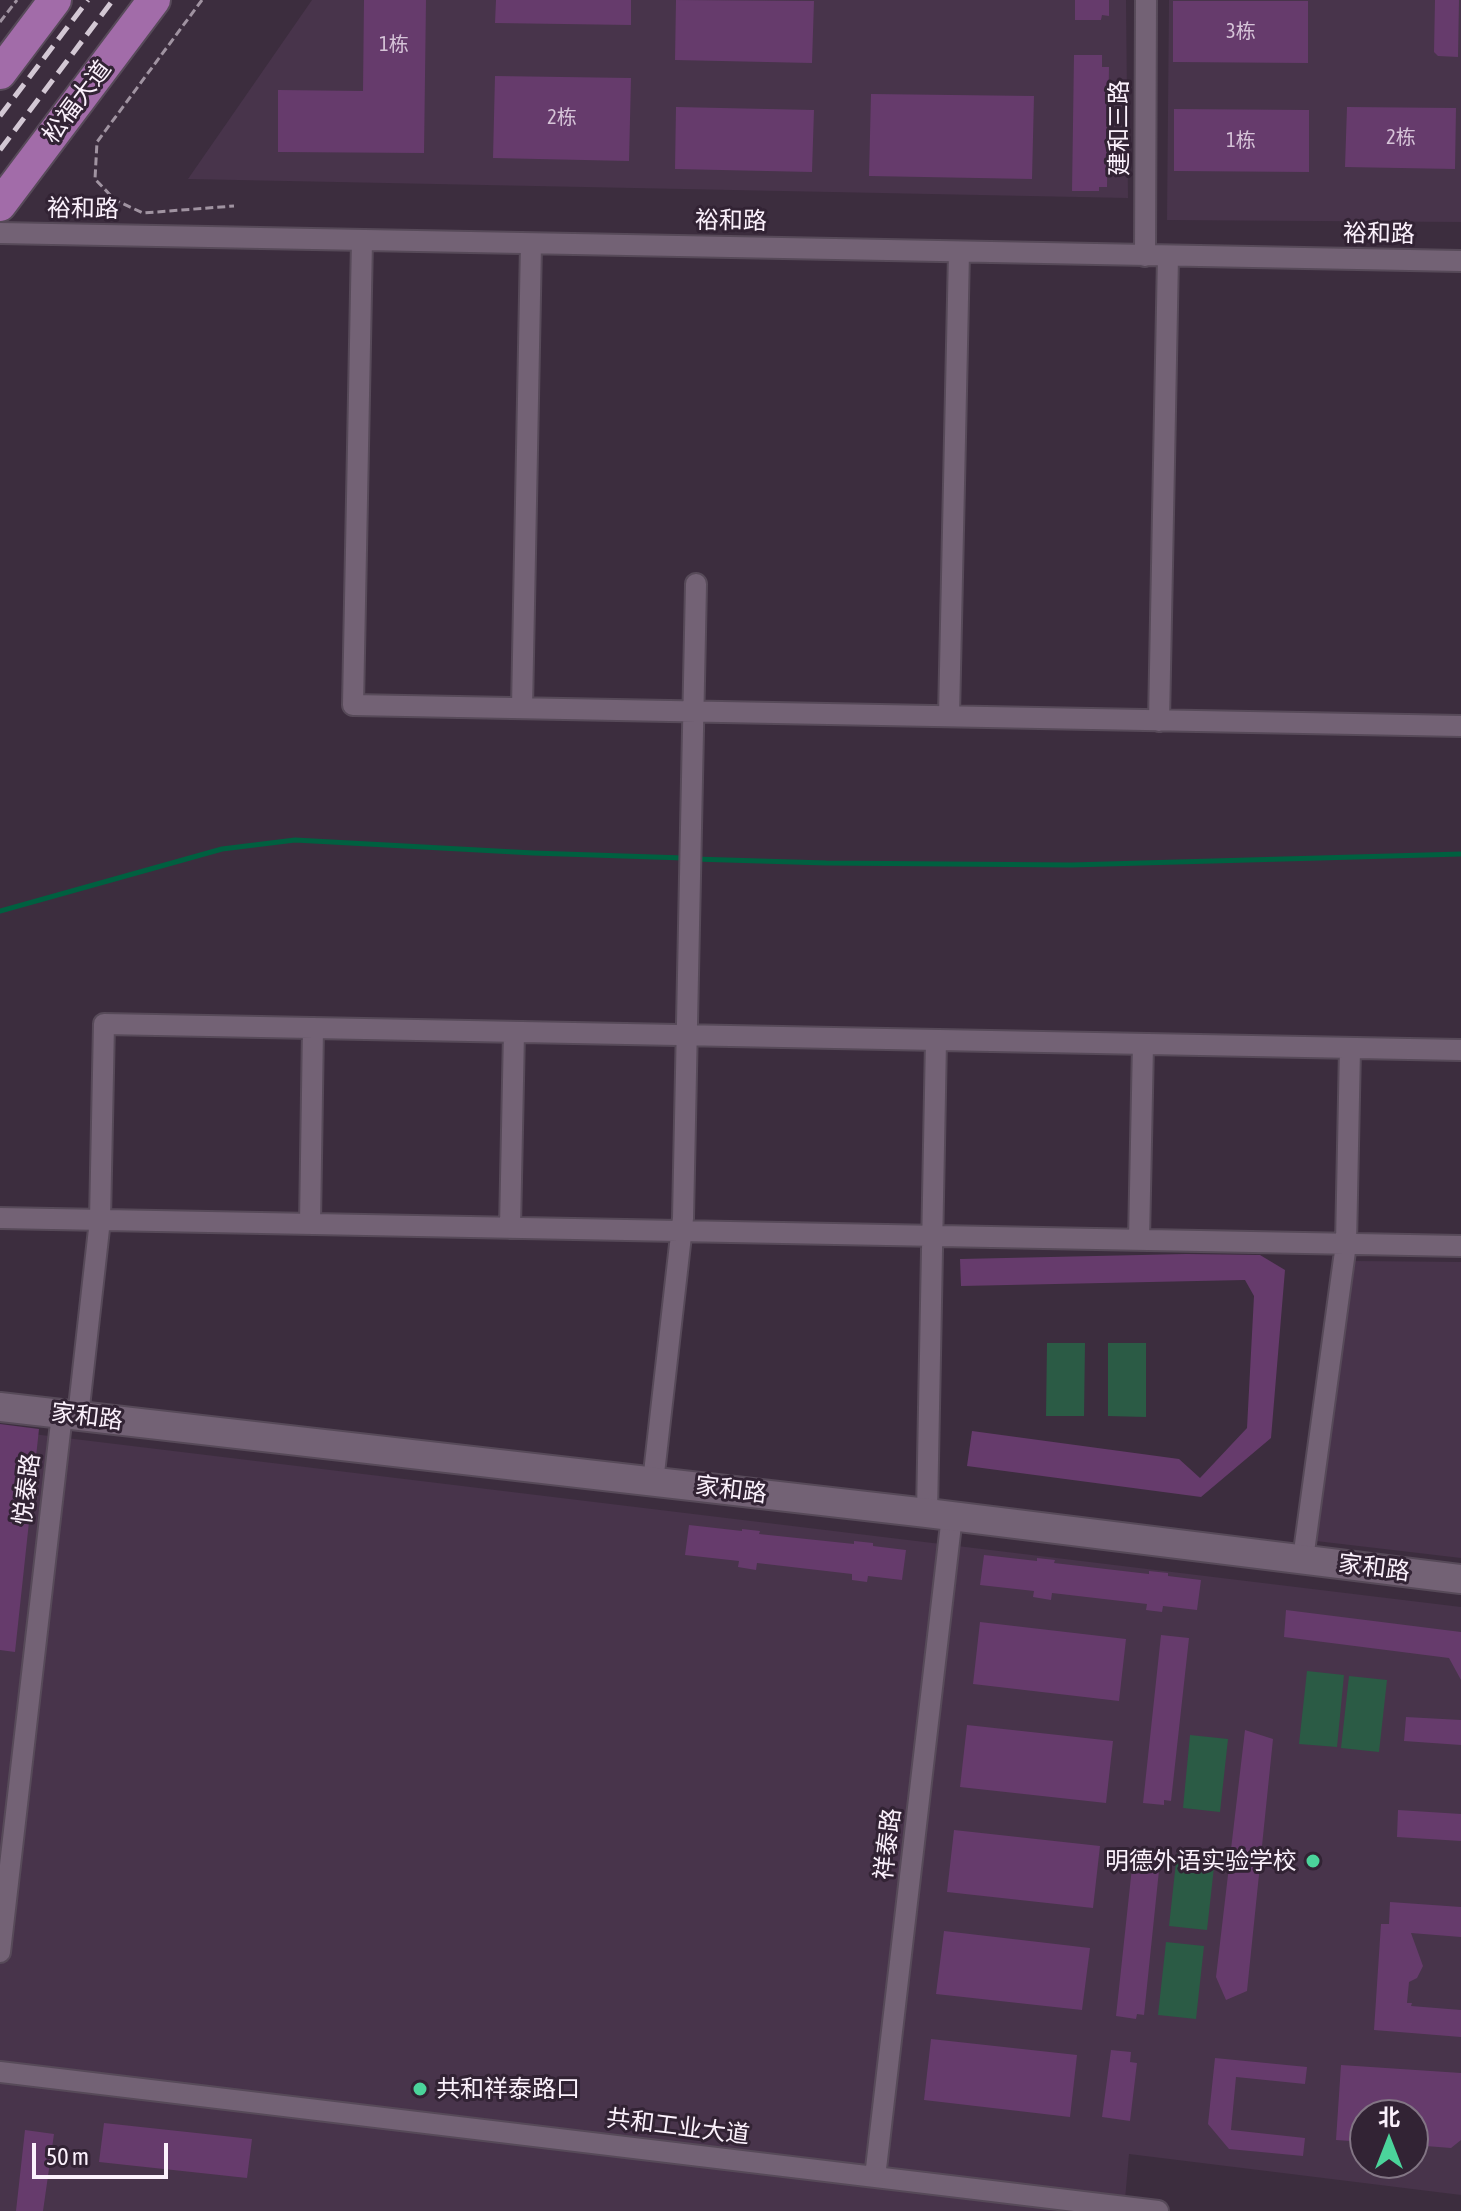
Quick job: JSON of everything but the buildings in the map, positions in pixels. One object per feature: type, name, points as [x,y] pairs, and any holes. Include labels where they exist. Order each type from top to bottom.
[{"type":"main road","points":[[0,73],[55,0]]},
{"type":"main road","name":"松福大道","points":[[0,205],[154,0]]},
{"type":"street","name":"建和三路","points":[[1145,256],[1146,0]]},
{"type":"street","name":"裕和路","points":[[0,233],[1461,261]]},
{"type":"street","points":[[362,240],[353,705],[1461,726]]},
{"type":"street","points":[[522,708],[531,244]]},
{"type":"street","points":[[949,716],[959,252]]},
{"type":"street","points":[[1159,721],[1168,256]]},
{"type":"street","points":[[653,1482],[682,1231],[696,584]]},
{"type":"street","name":"悦泰路","points":[[0,1952],[70,1415],[100,1220],[104,1024],[313,1028]]},
{"type":"street","points":[[310,1224],[313,1028],[1461,1050]]},
{"type":"street","points":[[510,1228],[514,1032]]},
{"type":"street","name":"祥泰路","points":[[875,2177],[940,1514],[933,1236],[936,1040]]},
{"type":"street","points":[[1139,1240],[1143,1044]]},
{"type":"street","points":[[1303,1559],[1346,1244],[1350,1048]]},
{"type":"street","points":[[0,1218],[1461,1246]]},
{"type":"street","name":"家和路","points":[[0,1407],[940,1514],[1461,1579]]},
{"type":"street","name":"共和工业大道","points":[[0,2072],[1158,2211]]},
{"type":"path","points":[[0,22],[17,0]]},
{"type":"path","points":[[202,0],[97,142],[95,179],[115,200],[143,213],[234,206]]},
{"type":"shaded area","points":[[312,0],[1126,0],[1128,198],[188,179]]},
{"type":"shaded area","points":[[1169,0],[1461,0],[1461,222],[1167,220]]},
{"type":"shaded area","points":[[1355,1261],[1461,1262],[1461,1558],[1316,1541]]},
{"type":"shaded area","points":[[0,1430],[1461,1607],[1461,2195],[1129,2154],[1124,2211],[0,2211]]},
{"type":"green space","points":[[1047,1343],[1085,1343],[1084,1416],[1046,1416]]},
{"type":"green space","points":[[1108,1343],[1146,1343],[1146,1417],[1108,1416]]},
{"type":"green space","points":[[1307,1671],[1344,1675],[1337,1747],[1299,1744]]},
{"type":"green space","points":[[1349,1676],[1387,1680],[1379,1752],[1341,1748]]},
{"type":"green space","points":[[1190,1735],[1228,1739],[1220,1812],[1183,1808]]},
{"type":"green space","points":[[1177,1853],[1215,1858],[1207,1930],[1169,1926]]},
{"type":"green space","points":[[1166,1942],[1204,1946],[1196,2019],[1158,2015]]},
{"type":"waterway","points":[[0,911],[222,849],[295,840],[684,858]]},
{"type":"waterway","points":[[694,859],[1071,865],[1461,854]]},
{"type":"railway","points":[[0,116],[88,0]]},
{"type":"railway","points":[[0,150],[113,0]]},
{"type":"place","name":"明德外语实验学校","points":[[1313,1861]]},
{"type":"place","name":"共和祥泰路口","points":[[420,2089]]}]
